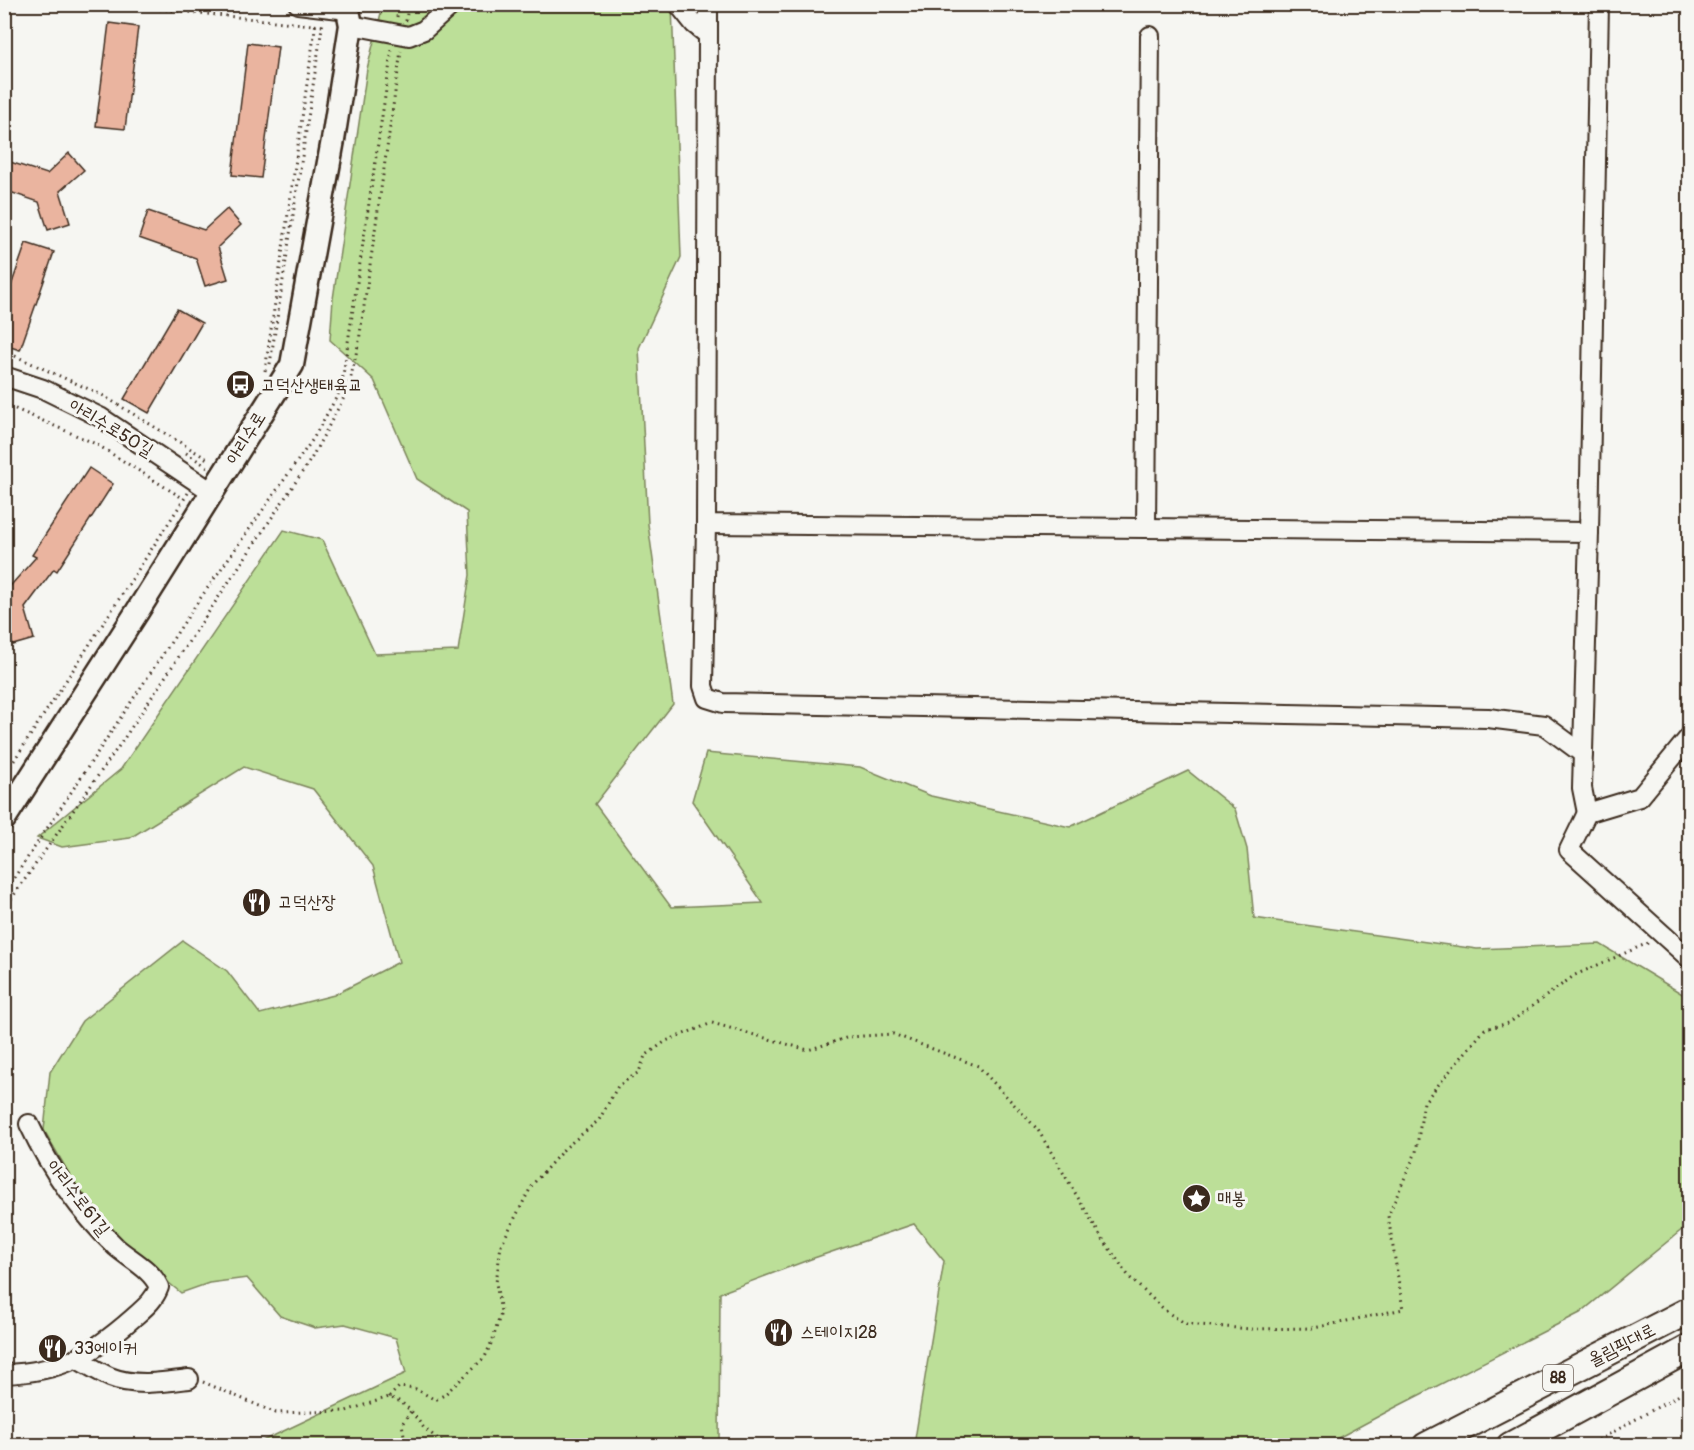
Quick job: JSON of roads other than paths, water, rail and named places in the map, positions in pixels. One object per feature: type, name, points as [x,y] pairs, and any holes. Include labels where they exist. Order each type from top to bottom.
[{"type":"highway","name":"올림픽대로","points":[[1426,1446],[1689,1310]]},
{"type":"highway","name":"올림픽대로","points":[[1510,1446],[1689,1348]]},
{"type":"main road","name":"아리수로","points":[[4,819],[199,487],[292,365],[331,151],[350,13]]},
{"type":"street","points":[[298,4],[350,13],[408,36],[424,30],[453,4]]},
{"type":"street","points":[[678,4],[694,24],[708,35]]},
{"type":"street","points":[[708,4],[706,524],[703,686],[707,698],[723,703],[1488,718],[1544,725],[1583,754]]},
{"type":"street","points":[[1599,4],[1582,788],[1587,813],[1569,850],[1689,959]]},
{"type":"street","points":[[1146,528],[1150,36]]},
{"type":"street","name":"아리수로50길","points":[[4,376],[43,389],[100,417],[199,487]]},
{"type":"street","points":[[706,524],[1589,532]]},
{"type":"street","points":[[1587,813],[1640,797],[1689,736]]},
{"type":"street","name":"아리수로61길","points":[[4,1374],[24,1374],[63,1365],[87,1354],[116,1333],[156,1298],[159,1287],[154,1276],[116,1247],[85,1214],[42,1151],[29,1124]]},
{"type":"street","points":[[77,1359],[111,1378],[136,1382],[189,1379]]},
{"type":"place","name":"고덕산생태육교","points":[[240,385]]},
{"type":"place","name":"고덕산장","points":[[257,902]]},
{"type":"place","name":"매봉","points":[[1196,1198]]},
{"type":"place","name":"스테이지28","points":[[779,1332]]},
{"type":"place","name":"33에이커","points":[[53,1348]]}]
